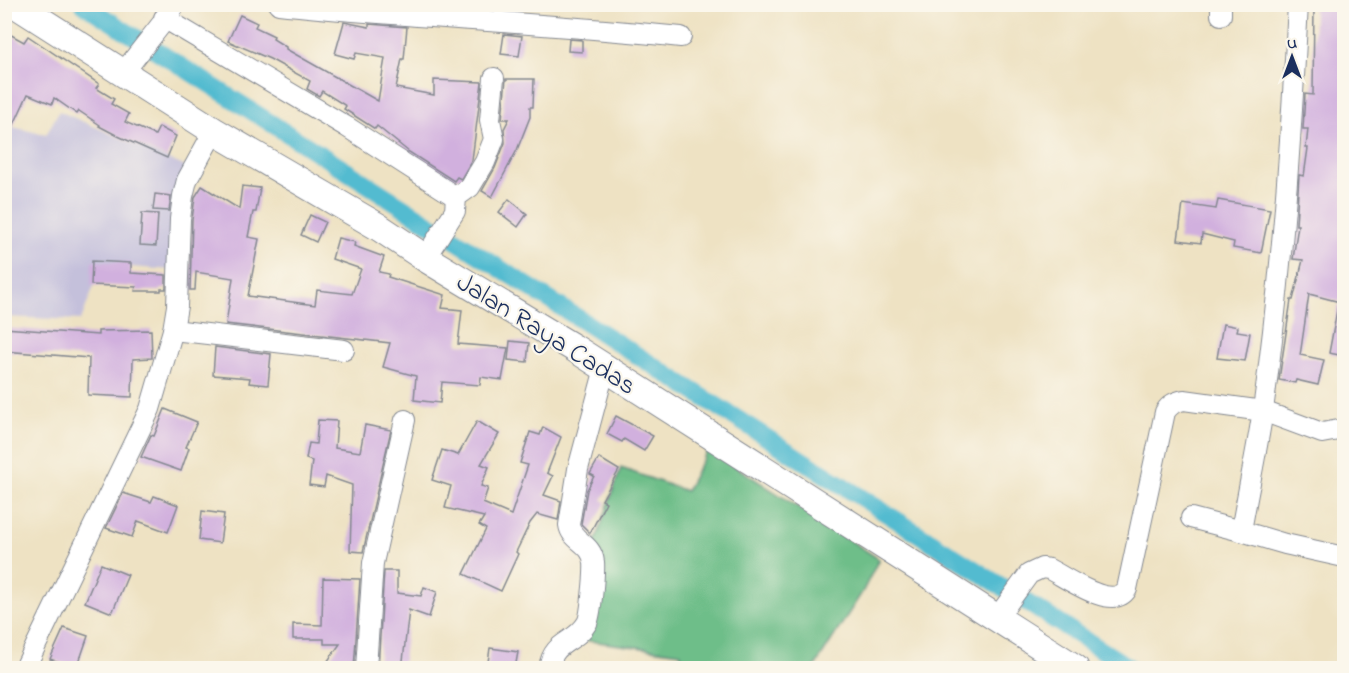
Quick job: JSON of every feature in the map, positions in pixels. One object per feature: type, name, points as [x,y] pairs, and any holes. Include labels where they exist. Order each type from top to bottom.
[{"type":"street","name":"Jalan Raya Cadas","points":[[15,4],[127,69],[214,131],[377,226],[429,252],[605,368],[1000,614],[1075,669]]},
{"type":"street","points":[[279,4],[438,11],[681,37]]},
{"type":"street","points":[[1241,531],[1263,411],[1279,271],[1289,167],[1298,4]]},
{"type":"street","points":[[127,69],[167,15],[347,127],[455,204]]},
{"type":"street","points":[[429,252],[455,204],[470,187],[485,162],[494,139],[490,120],[494,78]]},
{"type":"street","points":[[25,669],[150,409],[173,330],[177,306],[183,195],[187,180],[214,131]]},
{"type":"street","points":[[173,330],[344,350]]},
{"type":"street","points":[[549,669],[552,655],[557,648],[584,627],[589,618],[594,559],[587,546],[571,532],[569,525],[578,469],[605,368]]},
{"type":"street","points":[[1000,614],[1029,574],[1042,568],[1049,569],[1104,598],[1118,598],[1124,594],[1127,589],[1165,412],[1169,406],[1184,400],[1263,411],[1322,433],[1344,429]]},
{"type":"street","points":[[366,669],[373,563],[405,420]]},
{"type":"street","points":[[1191,518],[1285,544],[1344,557]]},
{"type":"shaded area","points":[[59,111],[186,167],[172,270],[102,265],[81,320],[5,317],[5,125],[46,135]]},
{"type":"green space","points":[[708,449],[879,559],[863,591],[814,668],[680,668],[681,653],[583,640],[589,560],[621,468],[686,491]]},
{"type":"building","points":[[1314,4],[1342,4],[1344,65],[1344,283],[1340,302],[1309,294],[1300,355],[1324,360],[1318,385],[1296,380],[1295,383],[1279,380],[1291,300],[1293,300],[1303,260],[1293,259],[1298,225],[1296,225],[1299,175],[1304,176],[1308,148],[1306,148],[1308,129],[1303,129],[1305,94],[1313,95]]},
{"type":"building","points":[[240,15],[257,23],[255,27],[274,36],[273,39],[286,49],[378,101],[385,58],[356,53],[354,59],[335,54],[344,22],[369,27],[369,24],[407,27],[404,59],[402,59],[396,88],[434,95],[434,80],[482,82],[472,160],[461,179],[457,177],[454,181],[409,152],[377,126],[375,129],[344,109],[346,106],[322,91],[319,96],[307,89],[310,81],[270,59],[228,41]]},
{"type":"building","points":[[4,31],[24,42],[28,36],[99,84],[96,88],[114,99],[111,104],[129,114],[125,122],[155,135],[159,127],[176,136],[167,158],[99,126],[79,111],[77,114],[54,98],[52,104],[28,94],[4,146]]},
{"type":"building","points":[[504,34],[522,36],[519,56],[501,54]]},
{"type":"building","points":[[569,39],[582,40],[582,52],[568,51]]},
{"type":"building","points":[[506,79],[534,79],[533,107],[530,107],[530,117],[517,150],[492,197],[482,191],[505,143],[504,129],[509,119],[502,119]]},
{"type":"building","points":[[202,186],[239,209],[242,186],[260,188],[256,212],[253,212],[248,237],[259,239],[248,296],[315,305],[317,290],[352,294],[361,269],[332,259],[338,238],[355,242],[354,246],[384,257],[379,272],[445,295],[442,308],[462,310],[458,344],[508,348],[502,380],[481,377],[480,385],[442,382],[440,403],[414,400],[416,376],[383,367],[390,343],[226,324],[233,278],[196,272],[195,290],[190,290],[192,220],[195,197]]},
{"type":"building","points":[[155,194],[171,196],[169,211],[153,210]]},
{"type":"building","points":[[509,199],[527,214],[518,227],[499,212]]},
{"type":"building","points":[[1218,200],[1270,209],[1261,253],[1233,248],[1234,242],[1202,234],[1201,243],[1178,240],[1183,204],[1216,209]]},
{"type":"building","points":[[142,213],[158,214],[156,246],[140,245]]},
{"type":"building","points":[[310,215],[325,222],[316,242],[301,235]]},
{"type":"building","points":[[92,261],[131,263],[131,273],[166,275],[166,289],[135,291],[136,287],[91,285]]},
{"type":"building","points":[[1338,305],[1344,305],[1344,356],[1329,353]]},
{"type":"building","points":[[1223,324],[1238,327],[1237,331],[1250,333],[1245,361],[1217,358]]},
{"type":"building","points":[[4,328],[98,335],[98,331],[151,330],[152,358],[133,359],[132,397],[88,395],[89,358],[4,351]]},
{"type":"building","points":[[510,341],[529,343],[527,362],[508,360]]},
{"type":"building","points":[[215,347],[271,354],[268,385],[249,383],[250,378],[213,375]]},
{"type":"building","points":[[165,409],[197,422],[186,447],[189,448],[181,471],[141,457],[151,435],[154,436]]},
{"type":"building","points":[[616,416],[653,436],[644,451],[624,439],[622,442],[607,434]]},
{"type":"building","points":[[318,420],[337,421],[335,448],[360,452],[365,425],[391,430],[363,552],[350,551],[352,485],[326,476],[324,487],[309,485],[312,461],[306,459],[309,443],[316,444]]},
{"type":"building","points":[[477,421],[499,434],[481,464],[489,467],[481,486],[488,488],[483,503],[511,515],[528,465],[520,463],[530,432],[540,435],[543,427],[561,437],[547,473],[553,476],[544,495],[561,501],[558,520],[537,514],[516,552],[518,554],[501,591],[464,574],[486,529],[479,525],[484,517],[445,508],[451,486],[432,480],[442,450],[458,455]]},
{"type":"building","points":[[599,458],[619,470],[602,500],[606,502],[590,533],[581,524],[587,490],[594,476],[590,474]]},
{"type":"building","points":[[123,493],[151,502],[154,496],[178,505],[168,532],[138,521],[132,537],[106,528]]},
{"type":"building","points":[[202,511],[224,514],[220,543],[199,540]]},
{"type":"building","points":[[101,564],[128,575],[112,613],[85,602]]},
{"type":"building","points":[[384,571],[397,571],[397,593],[421,596],[424,587],[437,592],[429,617],[409,610],[402,669],[378,669]]},
{"type":"building","points":[[323,578],[360,579],[354,669],[322,669],[340,644],[324,644],[324,639],[293,639],[293,624],[322,625]]},
{"type":"building","points":[[64,628],[88,636],[77,668],[50,659]]},
{"type":"building","points":[[490,648],[518,652],[515,669],[487,669]]},
{"type":"waterway","points":[[83,4],[1130,668]]}]
